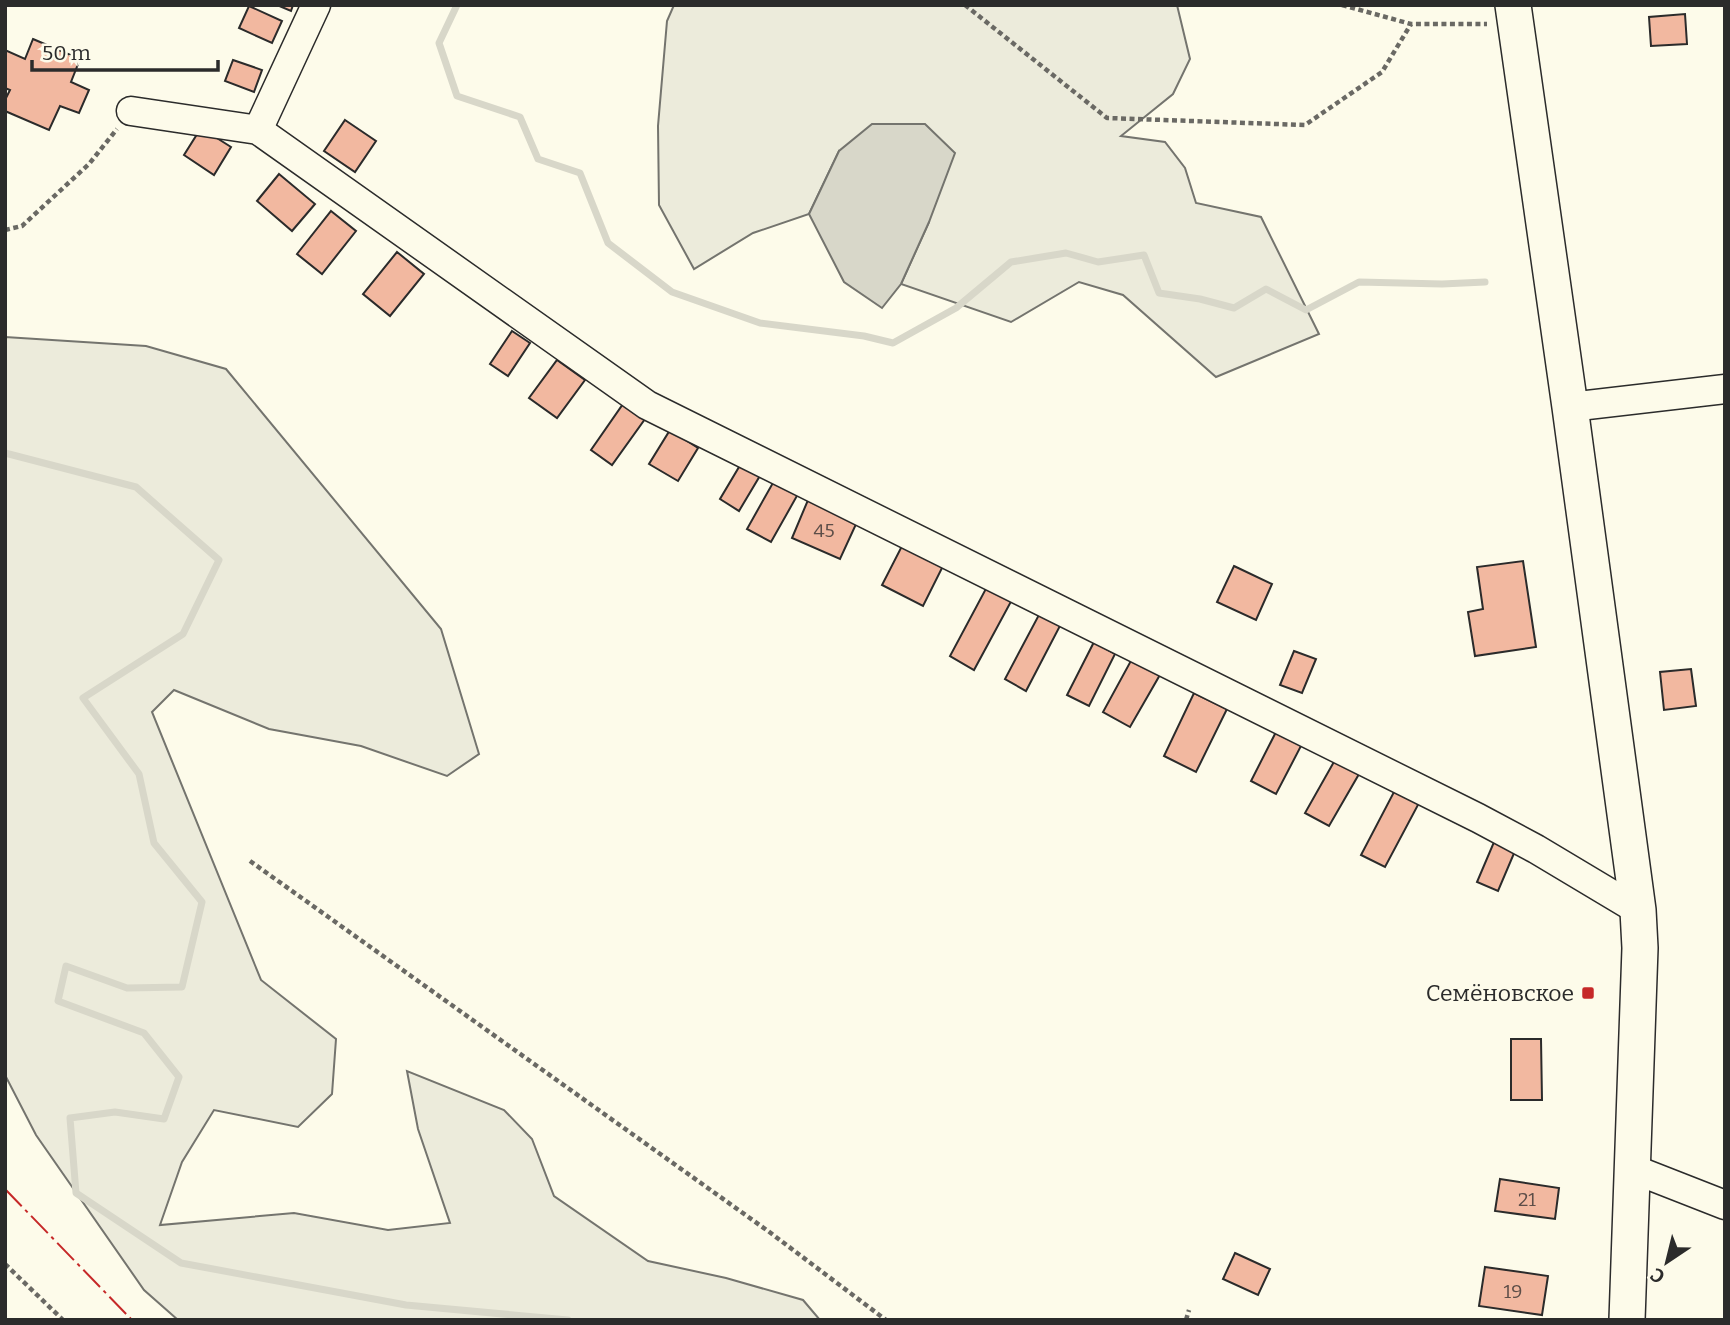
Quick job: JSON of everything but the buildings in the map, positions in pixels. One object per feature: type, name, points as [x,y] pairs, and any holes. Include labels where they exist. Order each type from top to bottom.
[{"type":"main road","points":[[1514,15],[1638,910],[1640,948],[1627,1320]]},
{"type":"street","points":[[258,130],[316,5]]},
{"type":"street","points":[[131,111],[258,130],[647,405],[1478,818],[1638,910]]},
{"type":"street","points":[[1570,407],[1725,389]]},
{"type":"street","points":[[1633,1169],[1725,1205]]},
{"type":"path","points":[[965,5],[1108,118],[1305,125],[1382,72],[1411,24]]},
{"type":"path","points":[[1342,5],[1411,24],[1514,15]]},
{"type":"path","points":[[5,230],[22,226],[89,164],[131,111]]},
{"type":"path","points":[[250,861],[768,1231],[886,1320]]},
{"type":"path","points":[[5,1264],[63,1320]]},
{"type":"path","points":[[1186,1320],[1189,1310]]},
{"type":"shaded area","points":[[674,5],[1177,5],[1190,59],[1173,94],[1121,136],[1165,142],[1185,168],[1196,203],[1261,217],[1319,334],[1216,377],[1123,295],[1079,282],[1011,322],[901,284],[929,222],[839,151],[809,214],[753,233],[694,269],[659,205],[658,126],[667,21]]},
{"type":"shaded area","points":[[872,124],[925,124],[955,153],[929,222],[901,284],[882,308],[844,282],[809,214],[839,151]]},
{"type":"shaded area","points":[[5,337],[146,346],[226,369],[441,629],[479,754],[447,776],[361,746],[269,729],[174,690],[152,712],[261,980],[336,1039],[332,1094],[298,1127],[214,1110],[182,1162],[160,1225],[294,1213],[388,1230],[450,1223],[418,1129],[407,1071],[504,1110],[532,1139],[554,1196],[648,1261],[726,1278],[803,1300],[820,1320],[178,1320],[144,1290],[36,1135],[5,1075]]},
{"type":"waterway","points":[[457,5],[439,43],[457,96],[520,117],[538,159],[580,173],[608,243],[672,292],[760,323],[864,336],[893,343],[956,308],[1011,262],[1066,253],[1098,262],[1144,255],[1159,293],[1200,299],[1234,308],[1266,289],[1306,310],[1359,282],[1485,282]]},
{"type":"waterway","points":[[5,453],[136,487],[219,560],[183,634],[83,698],[139,774],[154,843],[202,902],[182,987],[127,988],[66,966],[58,1001],[144,1033],[179,1077],[164,1119],[115,1112],[70,1118],[76,1193],[181,1263],[406,1305],[568,1320]]},
{"type":"power","points":[[5,1189],[132,1320]]},
{"type":"place","name":"Семёновское","points":[[1588,993]]}]
